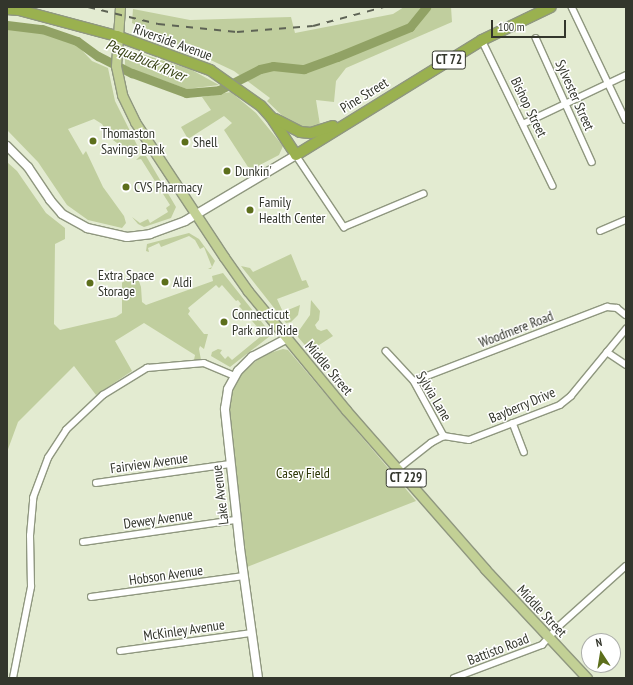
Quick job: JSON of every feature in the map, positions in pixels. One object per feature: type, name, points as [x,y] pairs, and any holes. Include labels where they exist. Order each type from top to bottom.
[{"type":"highway","name":"Pine Street","points":[[296,155],[482,40],[551,7]]},
{"type":"highway","name":"Riverside Avenue","points":[[7,9],[117,36],[181,57],[213,72],[257,102],[272,117],[296,155]]},
{"type":"highway","name":"CT 72","points":[[272,117],[289,128],[311,133],[352,119]]},
{"type":"main road","name":"CT 229","points":[[117,36],[120,7]]},
{"type":"main road","name":"Middle Street","points":[[117,36],[117,74],[122,95],[135,122],[248,291],[398,469],[549,639],[587,678]]},
{"type":"main road","name":"Pine Street","points":[[7,146],[28,167],[50,200],[62,214],[87,228],[127,237],[145,235],[168,229],[196,215],[296,155]]},
{"type":"main road","name":"Lake Avenue","points":[[258,678],[236,520],[225,410],[234,376],[252,357],[287,338]]},
{"type":"street","points":[[572,7],[626,120]]},
{"type":"street","name":"Sylvester Street","points":[[536,38],[592,162]]},
{"type":"street","name":"Bishop Street","points":[[482,40],[553,186]]},
{"type":"street","points":[[523,124],[626,75]]},
{"type":"street","points":[[296,155],[344,227],[423,194]]},
{"type":"street","points":[[600,231],[626,220]]},
{"type":"street","name":"Woodmere Road","points":[[414,382],[608,306],[617,308],[626,315]]},
{"type":"street","name":"Bayberry Drive","points":[[444,436],[469,440],[560,405],[571,396],[626,329]]},
{"type":"street","name":"Sylvia Lane","points":[[386,351],[414,382],[444,436]]},
{"type":"street","points":[[607,352],[626,365]]},
{"type":"street","points":[[13,678],[32,587],[30,536],[33,498],[48,458],[66,430],[103,395],[147,368],[204,363],[234,376]]},
{"type":"street","points":[[513,423],[524,452]]},
{"type":"street","points":[[398,469],[430,443],[444,436]]},
{"type":"street","name":"Fairview Avenue","points":[[96,483],[230,464]]},
{"type":"street","name":"Dewey Avenue","points":[[83,542],[236,520]]},
{"type":"street","points":[[549,639],[558,627],[626,566]]},
{"type":"street","name":"Hobson Avenue","points":[[91,597],[244,576]]},
{"type":"street","name":"McKinley Avenue","points":[[120,651],[252,633]]},
{"type":"street","name":"Battisto Road","points":[[454,678],[542,645],[549,639]]},
{"type":"green space","points":[[404,7],[451,7],[452,22],[346,68],[336,81],[334,102],[316,100],[320,125],[309,128],[291,124],[267,101],[270,98],[234,71],[132,23],[133,9],[190,20],[291,17],[295,33],[393,14]]},
{"type":"green space","points":[[7,28],[41,33],[75,43],[92,61],[108,68],[115,101],[138,147],[132,152],[127,150],[110,138],[102,124],[94,119],[68,129],[83,155],[86,151],[103,187],[124,216],[126,223],[122,228],[88,220],[67,205],[38,162],[7,130]]},
{"type":"green space","points":[[135,52],[190,69],[219,85],[187,89],[134,70],[125,65],[125,60],[127,55]]},
{"type":"green space","points":[[231,92],[256,113],[283,146],[279,155],[250,170],[224,130],[232,123],[224,116],[188,139],[181,127],[211,110],[202,97]]},
{"type":"green space","points":[[140,156],[146,156],[176,207],[171,218],[144,227],[138,224],[132,217],[140,223],[148,219],[150,223],[168,212],[166,208],[170,205],[141,159],[136,160]]},
{"type":"green space","points":[[7,162],[17,171],[46,213],[65,228],[65,239],[55,244],[54,324],[60,330],[116,317],[122,313],[122,283],[129,272],[136,273],[141,287],[142,302],[146,305],[213,281],[212,276],[223,273],[268,330],[270,336],[230,367],[211,356],[212,352],[218,349],[222,350],[220,353],[225,359],[228,356],[232,360],[260,337],[256,333],[260,330],[239,306],[241,304],[238,300],[236,301],[222,285],[219,288],[216,285],[188,308],[190,311],[188,314],[204,334],[208,334],[204,349],[200,346],[199,349],[201,360],[194,360],[195,355],[144,323],[115,341],[132,371],[96,395],[74,366],[18,422],[7,452]]},
{"type":"green space","points":[[189,233],[199,239],[215,261],[212,267],[204,247],[200,249],[195,240],[189,236],[161,247],[159,243],[148,248],[149,252],[146,251],[147,244]]},
{"type":"green space","points":[[291,254],[302,281],[306,280],[309,287],[277,299],[283,312],[300,305],[298,315],[291,322],[286,323],[241,266],[250,268],[253,272]]},
{"type":"green space","points":[[311,300],[320,311],[319,320],[315,325],[317,329],[321,331],[327,329],[333,336],[310,351],[298,337],[298,332],[310,315]]},
{"type":"green space","name":"Casey Field","points":[[283,349],[288,350],[416,501],[247,567],[229,406],[234,384],[242,373],[263,355]]},
{"type":"waterway","name":"Pequabuck River","points":[[7,25],[42,29],[77,41],[98,56],[132,73],[186,93],[219,90],[260,69],[273,66],[304,69],[410,27],[426,7]]},
{"type":"railway","points":[[88,7],[158,24],[237,32],[313,26],[384,7]]},
{"type":"place","name":"Thomaston Savings Bank","points":[[93,141]]},
{"type":"place","name":"Shell","points":[[185,142]]},
{"type":"place","name":"Dunkin'","points":[[227,171]]},
{"type":"place","name":"CVS Pharmacy","points":[[126,187]]},
{"type":"place","name":"Family Health Center","points":[[250,210]]},
{"type":"place","name":"Aldi","points":[[165,282]]},
{"type":"place","name":"Extra Space Storage","points":[[90,283]]},
{"type":"place","name":"Connecticut Park and Ride","points":[[224,322]]}]
